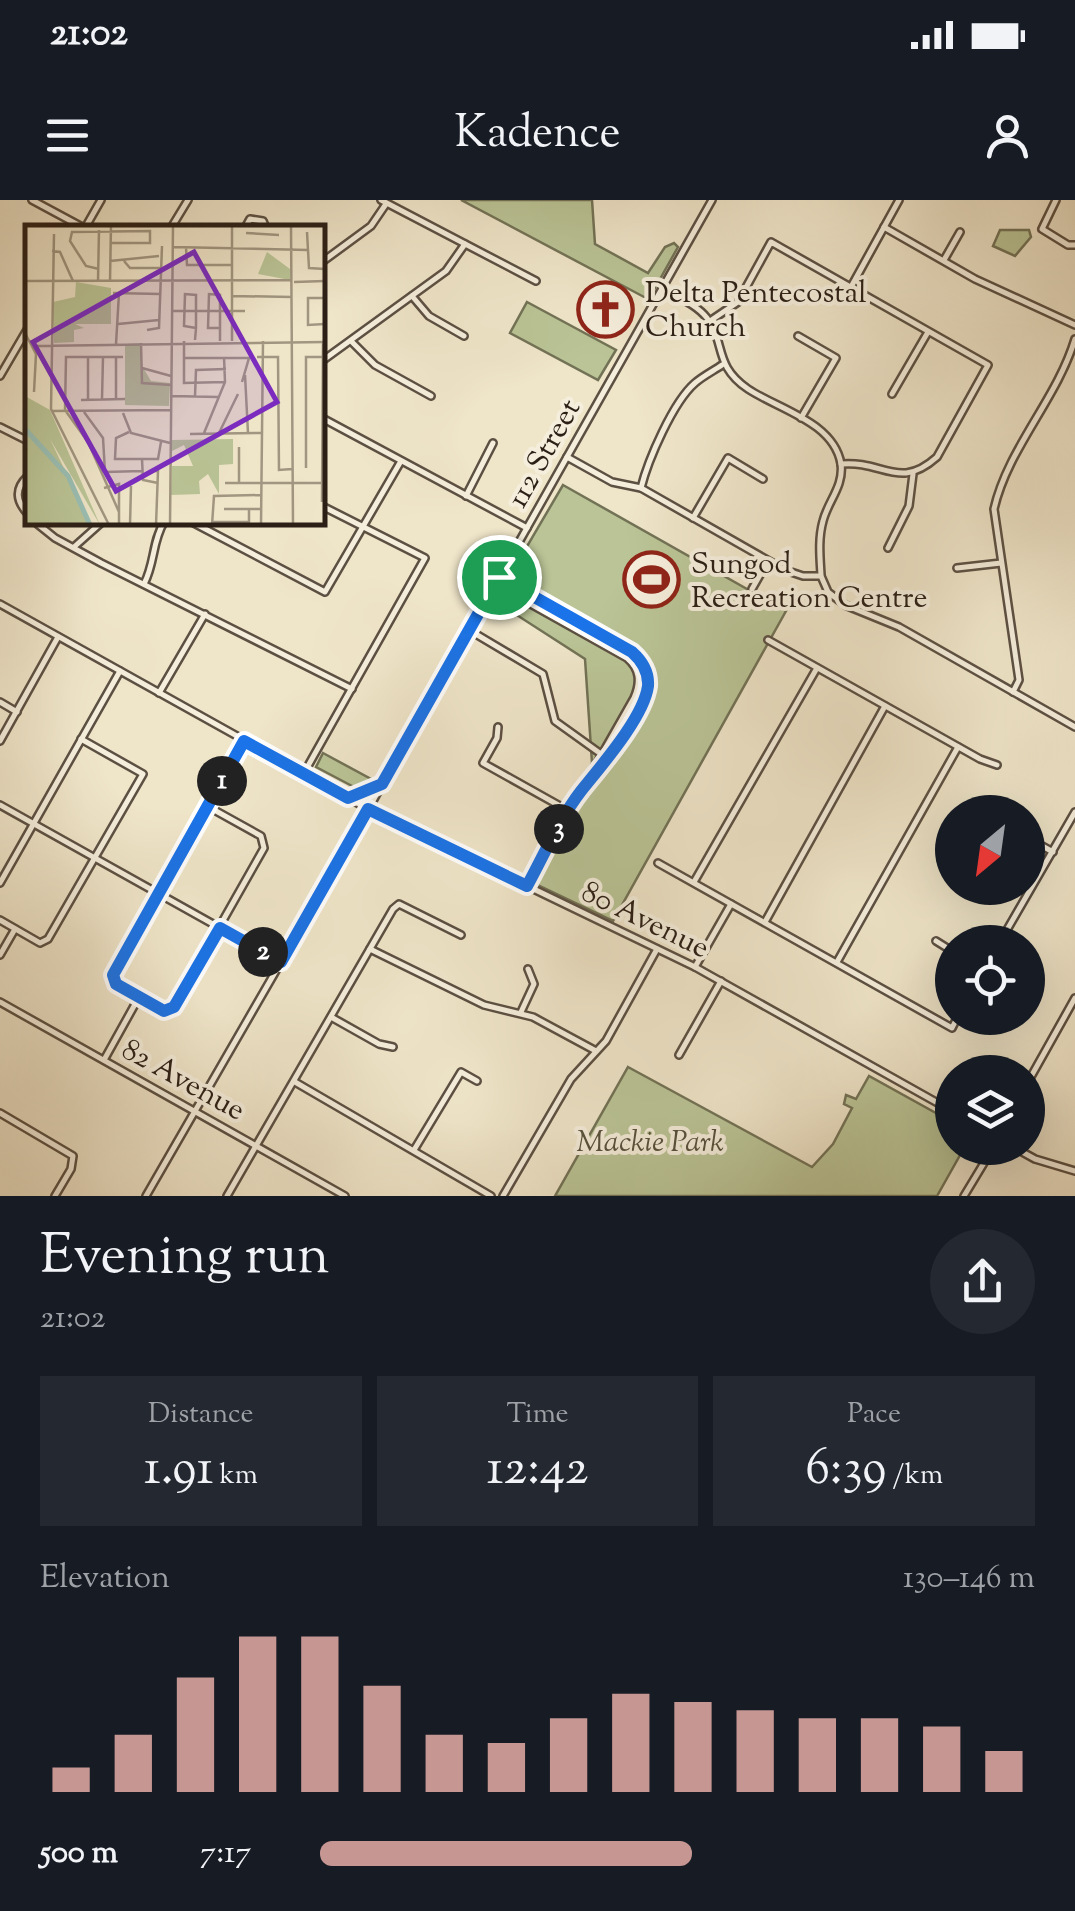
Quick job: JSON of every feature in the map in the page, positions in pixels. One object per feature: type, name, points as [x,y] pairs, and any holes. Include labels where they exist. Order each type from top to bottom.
[{"type":"street","points":[[32,200],[78,225]]},
{"type":"street","points":[[86,225],[100,200]]},
{"type":"street","points":[[173,225],[188,200]]},
{"type":"street","name":"112 Street","points":[[146,1196],[712,200]]},
{"type":"street","points":[[850,287],[899,200]]},
{"type":"street","points":[[1056,200],[1042,229],[1075,245]]},
{"type":"street","points":[[325,260],[371,226],[383,202],[536,281]]},
{"type":"street","points":[[884,227],[943,261],[1075,325]]},
{"type":"street","points":[[943,261],[960,232]]},
{"type":"street","points":[[710,321],[738,302],[771,242],[988,365],[937,457],[913,474],[890,473],[861,463],[841,464]]},
{"type":"street","points":[[325,360],[446,271],[465,244]]},
{"type":"street","points":[[662,288],[710,321],[723,364],[749,390],[801,418],[828,438],[841,464],[836,494],[819,539],[820,576],[828,592],[846,605],[899,627],[1075,728]]},
{"type":"street","points":[[412,296],[430,316],[464,336]]},
{"type":"street","points":[[892,394],[929,331]]},
{"type":"street","points":[[0,376],[25,333]]},
{"type":"street","points":[[798,336],[836,358],[801,418]]},
{"type":"street","points":[[1013,692],[1019,680],[994,509],[999,488],[1062,376],[1075,338]]},
{"type":"street","points":[[351,341],[375,365],[431,396]]},
{"type":"street","points":[[641,488],[649,457],[685,396],[694,384],[723,364]]},
{"type":"street","points":[[325,420],[527,528]]},
{"type":"street","points":[[0,427],[25,440]]},
{"type":"street","points":[[466,496],[493,443]]},
{"type":"street","points":[[567,457],[612,482],[641,488],[796,575],[820,576]]},
{"type":"street","points":[[693,518],[728,458],[764,479]]},
{"type":"street","points":[[198,525],[324,592],[401,461]]},
{"type":"street","points":[[888,548],[909,506],[913,474]]},
{"type":"street","points":[[25,481],[17,494],[25,511]]},
{"type":"street","points":[[304,774],[425,558],[325,508]]},
{"type":"street","points":[[40,525],[74,548],[352,689]]},
{"type":"street","points":[[74,548],[99,525]]},
{"type":"street","points":[[144,584],[155,564],[157,534],[162,525]]},
{"type":"street","points":[[752,589],[768,561]]},
{"type":"street","points":[[958,568],[1001,563]]},
{"type":"street","points":[[497,580],[626,658],[636,667],[640,681],[527,886]]},
{"type":"street","points":[[497,580],[632,652],[643,665],[648,680],[645,695],[612,753],[581,791]]},
{"type":"street","name":"80 Avenue","points":[[0,604],[368,809],[695,967],[935,1101]]},
{"type":"street","points":[[159,693],[205,614]]},
{"type":"street","points":[[469,630],[542,674],[555,722],[601,755]]},
{"type":"street","points":[[0,741],[58,636]]},
{"type":"street","points":[[768,640],[997,765]]},
{"type":"street","points":[[694,883],[817,668]]},
{"type":"street","points":[[0,884],[120,671]]},
{"type":"street","points":[[0,702],[17,712]]},
{"type":"street","points":[[764,922],[885,706]]},
{"type":"street","points":[[483,763],[498,728]]},
{"type":"street","points":[[0,920],[40,943],[48,940],[143,774],[81,739]]},
{"type":"street","points":[[207,806],[261,836],[264,848],[174,1007],[164,1011],[116,984],[113,975],[157,894],[207,806],[244,741]]},
{"type":"street","points":[[836,963],[958,747]]},
{"type":"street","points":[[474,758],[569,811]]},
{"type":"street","points":[[348,798],[382,784]]},
{"type":"street","points":[[0,805],[281,962]]},
{"type":"street","points":[[1010,925],[1075,812]]},
{"type":"street","points":[[1045,848],[1053,852]]},
{"type":"street","points":[[658,863],[935,1018]]},
{"type":"street","points":[[227,1196],[399,904],[461,934]]},
{"type":"street","points":[[695,967],[731,904]]},
{"type":"street","points":[[0,955],[15,929]]},
{"type":"street","points":[[370,949],[472,1000],[550,1024],[596,1051]]},
{"type":"street","points":[[504,1196],[571,1080],[606,1040],[657,949]]},
{"type":"street","points":[[521,1013],[534,984],[528,968]]},
{"type":"street","points":[[679,1055],[721,981]]},
{"type":"street","points":[[104,1060],[139,997]]},
{"type":"street","points":[[1043,1055],[1075,998]]},
{"type":"street","name":"82 Avenue","points":[[0,1002],[345,1196]]},
{"type":"street","points":[[331,1017],[379,1044],[393,1046]]},
{"type":"street","points":[[414,1150],[460,1072],[478,1081]]},
{"type":"street","points":[[294,1081],[491,1196]]},
{"type":"street","points":[[0,1113],[73,1156],[71,1169],[56,1196]]},
{"type":"street","points":[[1045,1163],[1075,1171]]},
{"type":"street","points":[[964,1196],[982,1165]]},
{"type":"green space","points":[[461,200],[592,200],[595,244],[648,273],[665,247],[674,243],[678,247],[646,298]]},
{"type":"green space","points":[[1000,230],[1029,230],[1031,237],[1015,256],[993,246]]},
{"type":"green space","points":[[527,302],[616,350],[598,380],[510,333]]},
{"type":"green space","points":[[563,485],[786,611],[613,921],[531,882],[592,763],[585,659],[495,601]]},
{"type":"green space","points":[[323,753],[371,779],[354,787],[316,767]]},
{"type":"green space","name":"Mackie Park","points":[[628,1067],[812,1167],[833,1144],[852,1108],[844,1104],[846,1095],[856,1099],[869,1076],[935,1113],[935,1165],[954,1165],[937,1196],[555,1196]]},
{"type":"place","name":"Delta Pentecostal Church","points":[[606,309]]},
{"type":"place","name":"Sungod Recreation Centre","points":[[652,580]]},
{"type":"route","points":[[499,577],[632,652],[643,665],[648,680],[645,695],[612,753],[581,791],[527,886],[368,809],[281,962],[220,928],[174,1007],[164,1011],[116,984],[113,975],[244,741],[348,798],[382,784],[499,577]]}]
